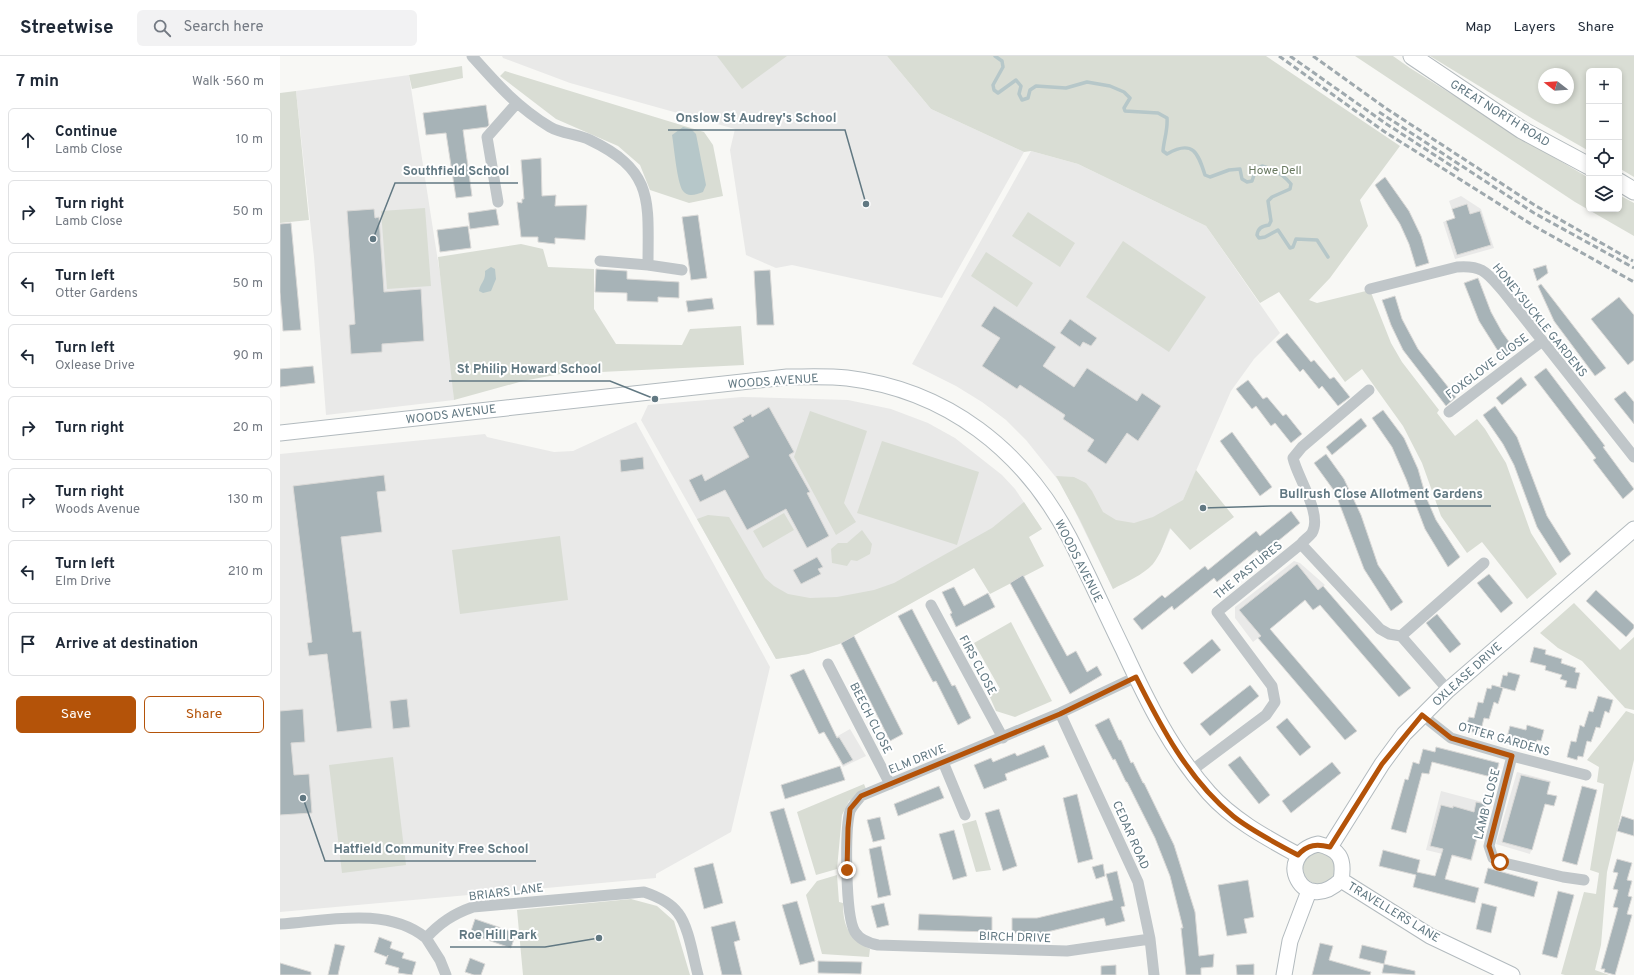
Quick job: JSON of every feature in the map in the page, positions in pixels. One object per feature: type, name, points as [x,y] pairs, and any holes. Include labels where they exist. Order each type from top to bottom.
[{"type":"main road","name":"GREAT NORTH ROAD","points":[[1412,56],[1522,130],[1586,164]]},
{"type":"main road","points":[[1622,184],[1634,191]]},
{"type":"street","points":[[472,56],[516,104],[552,128],[588,139],[613,151],[636,172],[646,195],[648,265]]},
{"type":"street","points":[[498,202],[488,137],[516,104]]},
{"type":"street","points":[[600,261],[648,265],[682,270]]},
{"type":"street","name":"HONEYSUCKLE GARDENS","points":[[1370,288],[1458,267],[1471,266],[1480,268],[1486,272],[1499,287],[1541,342],[1634,457]]},
{"type":"street","name":"FOXGLOVE CLOSE","points":[[1449,412],[1541,342]]},
{"type":"street","name":"WOODS AVENUE","points":[[280,433],[787,377],[845,378],[889,386],[925,399],[974,426],[998,445],[1026,473],[1041,492],[1069,536],[1162,729],[1191,771],[1210,794],[1233,816],[1298,855]]},
{"type":"street","points":[[1301,544],[1312,532],[1314,522],[1313,508],[1293,458],[1302,447],[1368,390]]},
{"type":"street","name":"OXLEASE DRIVE","points":[[1330,847],[1382,764],[1422,715],[1448,690],[1634,529]]},
{"type":"street","name":"THE PASTURES","points":[[1191,771],[1266,715],[1275,702],[1272,686],[1217,612],[1301,544],[1380,629],[1389,634],[1401,636]]},
{"type":"street","points":[[1448,690],[1401,636],[1484,563]]},
{"type":"street","name":"FIRS CLOSE","points":[[931,605],[1003,738]]},
{"type":"street","name":"BEECH CLOSE","points":[[828,664],[890,784]]},
{"type":"street","name":"ELM DRIVE","points":[[878,945],[860,939],[850,922],[847,870],[848,828],[850,809],[861,796],[1060,714],[1136,677]]},
{"type":"street","name":"CEDAR ROAD","points":[[1060,714],[1138,882],[1150,939],[1154,975]]},
{"type":"street","name":"OTTER GARDENS","points":[[1422,715],[1451,738],[1512,756],[1586,775]]},
{"type":"street","name":"LAMB CLOSE","points":[[1512,756],[1489,846],[1493,858],[1500,862],[1584,880]]},
{"type":"street","points":[[943,762],[965,815]]},
{"type":"street","points":[[1318,844],[1330,847],[1337,853],[1343,864],[1341,880],[1328,891],[1318,893],[1309,891],[1299,883],[1295,875],[1294,867],[1298,855],[1309,846],[1318,844]]},
{"type":"street","name":"TRAVELLERS LANE","points":[[1341,880],[1430,936],[1512,975]]},
{"type":"street","points":[[1284,975],[1290,941],[1309,891]]},
{"type":"street","name":"BRIARS LANE","points":[[426,938],[438,924],[453,914],[473,907],[644,892],[666,902],[678,913],[685,928],[698,975]]},
{"type":"street","points":[[280,924],[374,918],[414,929],[426,938],[440,960],[446,975]]},
{"type":"street","name":"BIRCH DRIVE","points":[[878,945],[1067,952],[1150,939]]},
{"type":"shaded area","points":[[502,56],[887,56],[931,109],[1024,152],[942,298],[792,265],[776,268],[746,255],[730,150],[735,129],[570,83],[503,58]]},
{"type":"shaded area","points":[[409,75],[449,332],[454,400],[326,415],[314,257],[296,91]]},
{"type":"shaded area","points":[[683,127],[691,129],[696,134],[706,185],[703,192],[693,195],[687,194],[683,191],[676,164],[672,135]]},
{"type":"shaded area","points":[[1031,151],[1078,164],[1206,226],[1280,333],[1254,359],[1231,391],[1160,553],[1152,564],[1141,573],[1113,589],[1062,485],[1026,440],[1006,420],[982,402],[956,386],[912,364]]},
{"type":"shaded area","points":[[1461,196],[1481,209],[1494,248],[1455,259],[1443,222],[1455,218],[1449,201]]},
{"type":"shaded area","points":[[491,267],[495,269],[496,279],[491,291],[483,293],[479,291],[485,277],[485,271]]},
{"type":"shaded area","points":[[742,397],[848,400],[891,409],[928,423],[955,438],[1002,475],[1015,489],[1042,529],[839,644],[808,654],[776,659],[641,420],[648,405]]},
{"type":"shaded area","points":[[636,422],[770,667],[731,832],[656,874],[656,878],[280,912],[280,454],[485,434],[487,437],[554,452],[573,451]]},
{"type":"shaded area","points":[[1294,561],[1300,563],[1325,585],[1253,642],[1235,618],[1235,607]]},
{"type":"shaded area","points":[[850,729],[866,756],[843,767],[829,741]]},
{"type":"shaded area","points":[[1517,772],[1551,781],[1530,854],[1496,844]]},
{"type":"shaded area","points":[[1441,791],[1486,803],[1472,861],[1426,850]]},
{"type":"green space","points":[[717,56],[787,56],[742,89]]},
{"type":"green space","name":"Howe Dell","points":[[887,56],[1266,56],[1400,146],[1360,200],[1368,226],[1330,278],[1309,300],[1317,303],[1370,290],[1391,343],[1402,362],[1439,410],[1437,413],[1455,436],[1477,419],[1485,429],[1506,463],[1531,533],[1557,574],[1527,599],[1482,542],[1467,553],[1441,516],[1422,463],[1403,426],[1362,369],[1345,382],[1279,292],[1260,303],[1206,226],[1078,164],[1031,151],[1024,152],[931,109]]},
{"type":"green space","points":[[1355,56],[1393,56],[1528,142],[1586,176],[1586,208]]},
{"type":"green space","points":[[1430,56],[1634,56],[1634,177],[1622,170],[1622,68],[1586,68],[1586,149],[1533,119]]},
{"type":"green space","points":[[462,66],[463,78],[412,89],[409,75]]},
{"type":"green space","points":[[505,71],[704,132],[713,145],[723,196],[689,203],[650,190],[640,165],[618,146],[556,119],[500,76]]},
{"type":"green space","points":[[296,91],[309,220],[280,223],[280,93]]},
{"type":"green space","points":[[1622,197],[1634,203],[1634,236],[1592,212],[1622,212]]},
{"type":"green space","points":[[425,208],[431,286],[387,289],[381,211]]},
{"type":"green space","points":[[1028,212],[1075,243],[1060,267],[1012,236]]},
{"type":"green space","points":[[1123,241],[1206,297],[1169,352],[1086,297]]},
{"type":"green space","points":[[521,244],[543,249],[548,267],[594,269],[594,309],[616,344],[682,345],[690,329],[741,326],[744,365],[560,374],[523,381],[454,400],[438,257]]},
{"type":"green space","points":[[986,252],[1033,283],[1017,307],[971,276]]},
{"type":"green space","points":[[810,411],[867,431],[844,503],[856,522],[836,535],[794,457]]},
{"type":"green space","points":[[882,441],[979,472],[957,545],[857,513]]},
{"type":"green space","points":[[1196,470],[1234,517],[1190,550],[1170,528],[1161,551],[1153,564],[1139,575],[1113,589],[1080,520],[1056,476],[1074,477],[1086,483],[1103,512],[1116,520],[1134,523],[1153,517],[1183,500]]},
{"type":"green space","points":[[1024,502],[1042,529],[1029,537],[1044,566],[990,594],[974,568],[839,644],[808,654],[776,659],[697,519],[708,515],[729,517],[765,578],[774,586],[788,594],[810,598],[837,597],[874,590],[894,583],[992,528]]},
{"type":"green space","points":[[784,513],[794,530],[763,548],[753,531]]},
{"type":"green space","points":[[862,530],[872,544],[870,554],[857,561],[851,560],[847,566],[832,563],[831,549],[838,543],[847,543]]},
{"type":"green space","points":[[560,536],[568,600],[460,614],[452,550]]},
{"type":"green space","points":[[1574,603],[1620,650],[1634,637],[1634,710],[1625,708],[1582,661],[1558,648],[1540,633]]},
{"type":"green space","points":[[1011,622],[1052,701],[1015,717],[996,711],[989,695],[1000,689],[974,643]]},
{"type":"green space","points":[[1626,711],[1634,714],[1634,760],[1607,872],[1601,945],[1595,970],[1609,975],[1565,975],[1561,974],[1584,892],[1596,894],[1599,873],[1590,870],[1604,784],[1597,782],[1599,767],[1587,760]]},
{"type":"green space","points":[[393,757],[406,865],[342,873],[329,765]]},
{"type":"green space","points":[[864,784],[866,789],[849,801],[842,815],[837,869],[816,875],[797,812]]},
{"type":"green space","points":[[976,820],[991,870],[976,872],[962,824]]},
{"type":"green space","points":[[1316,852],[1322,852],[1332,859],[1335,868],[1334,874],[1328,881],[1322,884],[1316,884],[1306,877],[1303,871],[1303,865],[1310,855]]},
{"type":"green space","points":[[837,875],[839,902],[843,903],[846,925],[852,936],[857,941],[870,949],[869,957],[822,954],[806,895],[817,881]]},
{"type":"green space","points":[[631,899],[657,906],[674,921],[690,975],[523,975],[517,910]]},
{"type":"building","points":[[486,105],[489,125],[487,127],[463,130],[472,196],[456,198],[446,133],[426,135],[423,113]]},
{"type":"building","points":[[541,158],[542,196],[556,195],[555,206],[587,205],[585,240],[555,238],[555,244],[538,242],[538,237],[521,237],[517,202],[522,203],[522,199],[524,199],[521,160]]},
{"type":"building","points":[[1385,177],[1409,211],[1421,236],[1429,263],[1416,267],[1409,244],[1400,224],[1375,185]]},
{"type":"building","points":[[1467,204],[1470,214],[1480,211],[1491,245],[1457,255],[1446,221],[1455,218],[1452,209]]},
{"type":"building","points":[[374,209],[375,218],[379,217],[384,292],[421,289],[424,341],[382,344],[382,352],[351,354],[349,325],[355,324],[347,211]]},
{"type":"building","points":[[496,209],[499,225],[470,229],[468,213]]},
{"type":"building","points":[[698,215],[707,278],[691,280],[682,217]]},
{"type":"building","points":[[291,223],[301,330],[283,331],[280,292],[280,224]]},
{"type":"building","points":[[468,226],[471,248],[440,252],[437,230]]},
{"type":"building","points":[[1546,265],[1548,273],[1537,281],[1533,269]]},
{"type":"building","points":[[596,269],[627,271],[627,279],[679,282],[679,298],[658,297],[658,302],[627,301],[627,293],[595,292]]},
{"type":"building","points":[[770,270],[774,325],[757,325],[754,271]]},
{"type":"building","points":[[1478,278],[1491,312],[1502,332],[1515,350],[1503,359],[1479,321],[1464,283]]},
{"type":"building","points":[[1541,284],[1606,368],[1595,376],[1554,321],[1538,286]]},
{"type":"building","points":[[1395,296],[1402,319],[1418,349],[1456,397],[1446,406],[1403,350],[1391,325],[1382,300]]},
{"type":"building","points":[[1619,297],[1634,315],[1634,360],[1628,365],[1591,319]]},
{"type":"building","points":[[712,298],[714,309],[688,312],[686,301]]},
{"type":"building","points":[[994,306],[1056,347],[1043,366],[1074,387],[1087,368],[1137,401],[1142,393],[1161,406],[1138,441],[1127,433],[1106,464],[1087,451],[1094,440],[1063,419],[1065,415],[1020,385],[1017,389],[982,366],[1000,338],[981,326]]},
{"type":"building","points":[[1070,319],[1097,338],[1091,346],[1083,342],[1080,347],[1060,333]]},
{"type":"building","points":[[1287,333],[1311,362],[1314,360],[1330,379],[1334,377],[1350,397],[1338,406],[1322,386],[1319,389],[1303,369],[1300,372],[1276,342]]},
{"type":"building","points":[[313,366],[315,383],[280,387],[280,369]]},
{"type":"building","points":[[1546,368],[1605,446],[1603,447],[1634,489],[1623,499],[1593,460],[1596,458],[1534,377]]},
{"type":"building","points":[[1521,377],[1527,385],[1502,405],[1496,398]]},
{"type":"building","points":[[1248,380],[1263,399],[1267,397],[1283,416],[1286,414],[1302,434],[1291,443],[1275,423],[1271,426],[1256,406],[1252,409],[1236,389]]},
{"type":"building","points":[[1625,391],[1634,402],[1634,424],[1614,399]]},
{"type":"building","points":[[1495,406],[1517,437],[1547,516],[1571,554],[1560,563],[1537,527],[1514,465],[1503,444],[1483,415]]},
{"type":"building","points":[[769,407],[794,452],[789,455],[810,492],[807,493],[829,536],[807,548],[786,509],[747,530],[725,490],[700,502],[689,480],[702,474],[705,481],[749,457],[733,427],[744,421],[742,419],[751,414],[752,417]]},
{"type":"building","points":[[1383,410],[1404,438],[1418,469],[1426,497],[1436,520],[1460,557],[1448,567],[1425,529],[1392,447],[1372,418]]},
{"type":"building","points":[[1361,418],[1367,426],[1332,455],[1326,447]]},
{"type":"building","points":[[1232,432],[1272,487],[1260,496],[1220,441]]},
{"type":"building","points":[[1326,454],[1344,479],[1361,515],[1378,565],[1403,602],[1391,611],[1364,569],[1335,492],[1314,463]]},
{"type":"building","points":[[643,457],[644,469],[621,472],[620,460]]},
{"type":"building","points":[[384,475],[386,491],[377,492],[382,532],[341,537],[353,632],[361,631],[372,728],[337,732],[327,654],[309,656],[307,643],[312,642],[293,486]]},
{"type":"building","points":[[1291,511],[1300,523],[1261,555],[1257,550],[1217,582],[1214,578],[1174,610],[1172,606],[1142,630],[1133,619],[1162,595],[1165,598],[1205,566],[1208,570],[1256,531],[1260,536]]},
{"type":"building","points":[[817,557],[823,567],[818,569],[821,574],[801,584],[793,570]]},
{"type":"building","points":[[1297,564],[1318,590],[1323,586],[1411,688],[1399,697],[1320,605],[1313,610],[1305,600],[1270,629],[1357,731],[1345,740],[1258,638],[1261,636],[1239,610]]},
{"type":"building","points":[[1489,574],[1513,603],[1501,613],[1477,583]]},
{"type":"building","points":[[1023,575],[1067,656],[1076,651],[1087,672],[1097,666],[1102,675],[1070,694],[1010,583]]},
{"type":"building","points":[[954,587],[964,606],[988,593],[995,607],[956,627],[950,614],[952,613],[942,592]]},
{"type":"building","points":[[1596,590],[1634,625],[1634,628],[1626,637],[1586,601]]},
{"type":"building","points":[[912,609],[952,686],[955,685],[971,718],[958,725],[936,681],[933,682],[898,616]]},
{"type":"building","points":[[1437,614],[1461,644],[1450,653],[1426,623]]},
{"type":"building","points":[[854,636],[903,734],[890,741],[841,643]]},
{"type":"building","points":[[1212,639],[1221,650],[1192,674],[1183,663]]},
{"type":"building","points":[[1534,647],[1546,650],[1545,654],[1562,659],[1561,663],[1576,668],[1575,672],[1580,673],[1576,689],[1565,687],[1567,681],[1560,679],[1562,675],[1545,670],[1546,666],[1530,662]]},
{"type":"building","points":[[804,669],[837,738],[839,737],[853,760],[843,765],[824,732],[819,734],[790,675]]},
{"type":"building","points":[[1508,672],[1520,675],[1515,691],[1500,687],[1503,675],[1507,676]]},
{"type":"building","points":[[1250,685],[1259,696],[1210,736],[1200,724]]},
{"type":"building","points":[[1492,685],[1503,688],[1498,704],[1494,702],[1489,719],[1484,718],[1480,734],[1465,730],[1469,717],[1474,718],[1478,702],[1483,703],[1487,688],[1491,689]]},
{"type":"building","points":[[1598,696],[1613,700],[1609,713],[1605,711],[1600,728],[1596,727],[1591,742],[1587,741],[1583,757],[1578,756],[1577,760],[1567,757],[1571,741],[1576,742],[1580,725],[1584,727],[1589,711],[1593,712]]},
{"type":"building","points":[[407,699],[410,727],[393,729],[390,701]]},
{"type":"building","points":[[303,709],[305,742],[291,743],[294,775],[309,774],[312,813],[280,815],[280,711]]},
{"type":"building","points":[[1109,718],[1131,763],[1133,762],[1144,783],[1174,845],[1195,912],[1199,956],[1214,954],[1213,967],[1201,968],[1201,975],[1186,975],[1181,928],[1183,928],[1170,876],[1155,838],[1115,759],[1113,760],[1095,725]]},
{"type":"building","points":[[1287,718],[1311,747],[1300,756],[1276,727]]},
{"type":"building","points":[[1527,725],[1544,730],[1541,741],[1537,740],[1536,744],[1520,739],[1518,744],[1506,741],[1510,726],[1526,730]]},
{"type":"building","points":[[1044,745],[1049,757],[1005,774],[1007,780],[984,789],[974,765],[991,758],[993,762],[1015,753],[1017,756]]},
{"type":"building","points":[[1436,747],[1499,763],[1495,778],[1432,762],[1429,774],[1422,773],[1406,833],[1391,829],[1405,779],[1408,780],[1413,762],[1419,764],[1423,749],[1435,752]]},
{"type":"building","points":[[1240,756],[1270,795],[1259,804],[1228,765]]},
{"type":"building","points":[[1332,762],[1341,773],[1291,813],[1282,801]]},
{"type":"building","points":[[840,766],[845,780],[785,799],[781,785]]},
{"type":"building","points":[[1521,775],[1550,782],[1547,794],[1557,796],[1554,806],[1545,804],[1532,850],[1502,842]]},
{"type":"building","points":[[939,786],[944,798],[898,816],[894,804]]},
{"type":"building","points":[[1582,786],[1597,790],[1577,865],[1562,861]]},
{"type":"building","points":[[1077,794],[1093,859],[1078,863],[1063,798]]},
{"type":"building","points":[[1476,802],[1486,804],[1471,860],[1452,855],[1445,879],[1479,888],[1475,903],[1413,887],[1416,875],[1379,866],[1383,850],[1420,860],[1417,872],[1435,876],[1443,849],[1430,846],[1441,805],[1453,808],[1453,806],[1474,812]]},
{"type":"building","points":[[784,808],[806,880],[791,884],[770,812]]},
{"type":"building","points":[[999,809],[1017,866],[1003,871],[985,813]]},
{"type":"building","points":[[1622,816],[1634,820],[1634,836],[1617,831]]},
{"type":"building","points":[[880,817],[885,839],[873,842],[867,820]]},
{"type":"building","points":[[954,830],[967,876],[953,880],[939,834]]},
{"type":"building","points":[[881,846],[891,895],[878,898],[869,849]]},
{"type":"building","points":[[1617,859],[1632,863],[1627,880],[1632,881],[1628,896],[1632,897],[1627,914],[1632,915],[1615,975],[1604,972],[1605,969],[1601,969],[1618,908],[1613,907],[1618,890],[1613,889],[1618,873],[1613,872]]},
{"type":"building","points":[[713,863],[723,903],[704,909],[694,868]]},
{"type":"building","points":[[1103,864],[1105,876],[1096,879],[1092,867]]},
{"type":"building","points":[[1488,868],[1538,882],[1534,897],[1484,883]]},
{"type":"building","points":[[1117,871],[1125,906],[1121,907],[1125,921],[1106,926],[1104,918],[1039,934],[1012,933],[1012,918],[1037,918],[1113,900],[1106,874]]},
{"type":"building","points":[[1248,880],[1254,917],[1244,919],[1247,933],[1227,936],[1218,885]]},
{"type":"building","points":[[1558,891],[1574,895],[1557,958],[1542,954]]},
{"type":"building","points":[[797,901],[815,961],[800,965],[782,905]]},
{"type":"building","points":[[884,903],[889,925],[877,928],[871,906]]},
{"type":"building","points":[[1482,903],[1497,907],[1491,933],[1476,929]]},
{"type":"building","points":[[919,914],[992,917],[992,932],[918,930]]},
{"type":"building","points":[[475,919],[516,933],[511,948],[470,934]]},
{"type":"building","points":[[735,921],[740,940],[734,942],[742,975],[722,975],[711,927]]},
{"type":"building","points":[[379,937],[392,942],[390,948],[404,953],[402,958],[416,962],[412,975],[398,973],[399,968],[385,964],[388,955],[387,957],[374,952]]},
{"type":"building","points":[[1320,943],[1333,946],[1329,960],[1371,972],[1370,975],[1312,975]]},
{"type":"building","points":[[335,944],[345,946],[338,975],[328,975]]},
{"type":"building","points":[[1362,945],[1387,951],[1384,964],[1359,958]]},
{"type":"building","points":[[470,958],[485,964],[481,975],[474,975],[465,972]]},
{"type":"building","points":[[818,961],[862,962],[861,974],[818,973]]},
{"type":"building","points":[[280,963],[311,972],[311,975],[280,975]]},
{"type":"building","points":[[1254,964],[1254,975],[1237,975],[1236,965]]},
{"type":"building","points":[[1384,964],[1415,971],[1415,975],[1382,973]]},
{"type":"building","points":[[1116,965],[1116,975],[1101,975],[1101,966]]},
{"type":"waterway","points":[[995,56],[1002,61],[1003,67],[993,85],[994,90],[998,93],[1016,80],[1021,86],[1019,94],[1022,100],[1028,98],[1030,90],[1036,86],[1066,88],[1087,82],[1110,86],[1124,92],[1130,98],[1124,108],[1125,111],[1158,113],[1167,118],[1163,151],[1167,154],[1183,148],[1189,148],[1200,160],[1205,175],[1210,177],[1229,170],[1240,169],[1242,179],[1247,182],[1252,181],[1256,169],[1262,166],[1278,172],[1291,184],[1290,189],[1272,197],[1268,201],[1271,221],[1269,225],[1259,229],[1257,235],[1259,238],[1265,237],[1278,230],[1290,248],[1293,247],[1296,239],[1317,240],[1328,257]]},
{"type":"railway","points":[[1279,56],[1385,132],[1534,226],[1634,282]]},
{"type":"railway","points":[[1290,56],[1385,123],[1461,172]]},
{"type":"railway","points":[[1313,56],[1387,109],[1536,206],[1633,261]]},
{"type":"railway","points":[[1379,112],[1534,213],[1634,268]]},
{"type":"place","name":"Onslow St Audrey's School","points":[[866,204]]},
{"type":"place","name":"Southfield School","points":[[373,239]]},
{"type":"place","name":"St Philip Howard School","points":[[655,399]]},
{"type":"place","name":"Bullrush Close Allotment Gardens","points":[[1203,508]]},
{"type":"place","name":"Hatfield Community Free School","points":[[303,798]]},
{"type":"place","name":"Roe Hill Park","points":[[599,938]]},
{"type":"route","points":[[847,870],[850,809],[861,796],[1060,714],[1136,677],[1162,729],[1191,771],[1210,794],[1233,816],[1298,855],[1309,846],[1318,844],[1330,847],[1382,764],[1404,734],[1422,715],[1451,738],[1512,756],[1489,846],[1493,858],[1500,862]]}]
